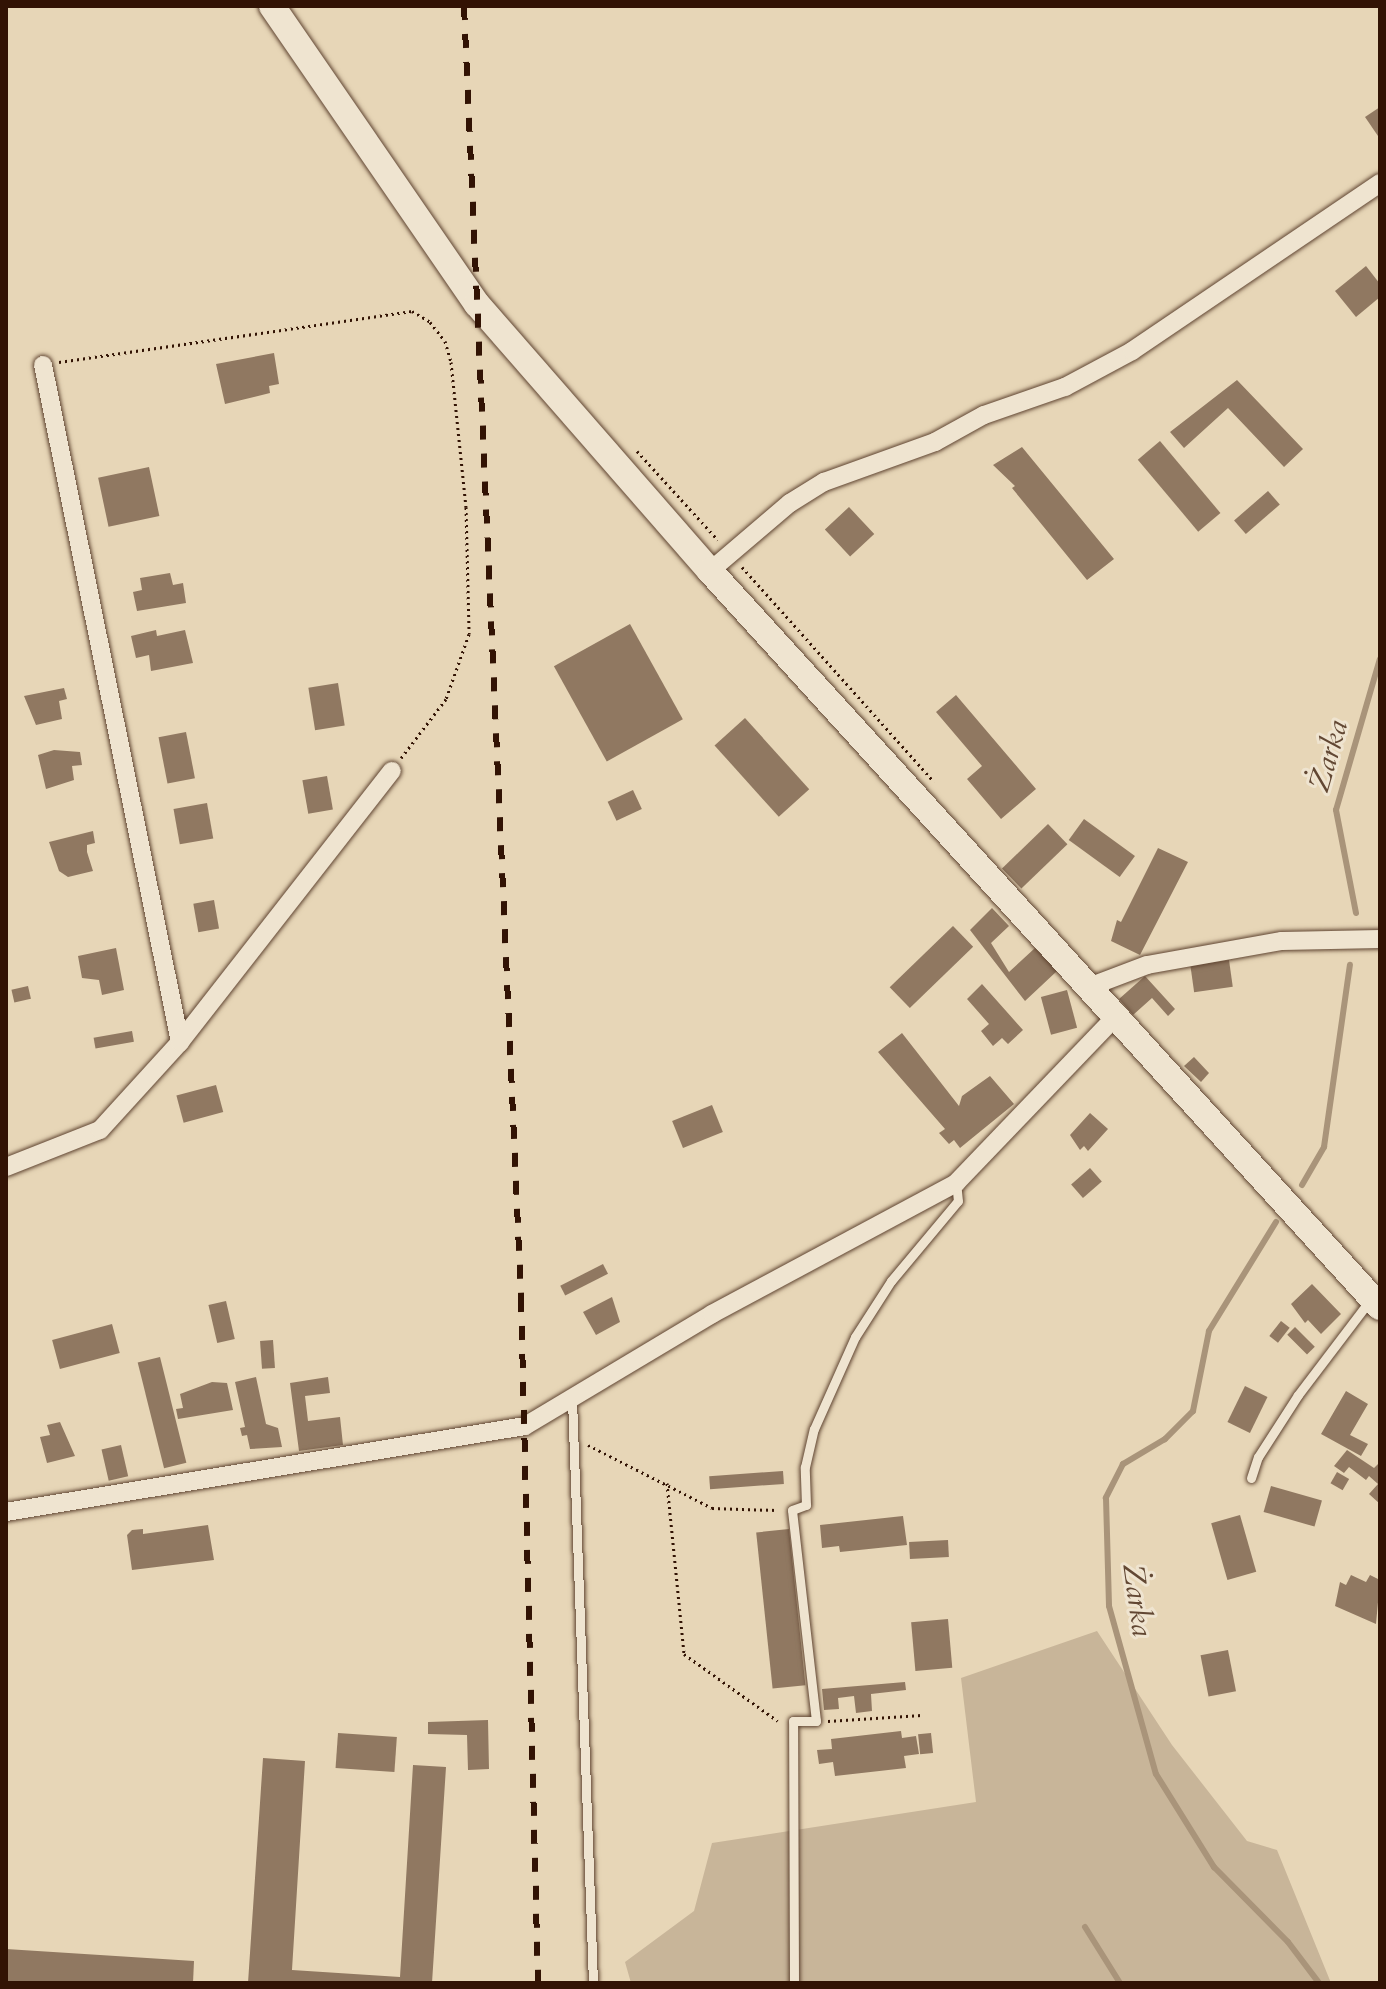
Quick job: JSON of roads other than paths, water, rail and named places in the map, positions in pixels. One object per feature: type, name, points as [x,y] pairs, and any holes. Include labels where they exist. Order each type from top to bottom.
[{"type":"main road","points":[[272,6],[477,304],[710,571],[1114,1018],[1377,1296]]},
{"type":"street","points":[[710,571],[790,503],[824,482],[902,456],[984,415],[1065,387],[1132,351],[1380,183]]},
{"type":"street","points":[[43,365],[180,1042]]},
{"type":"street","points":[[6,1167],[100,1130],[180,1042],[392,771]]},
{"type":"street","points":[[1089,987],[1147,965],[1282,941],[1380,939]]},
{"type":"street","points":[[6,1512],[505,1432],[572,1397],[712,1314],[956,1183],[1114,1018]]},
{"type":"lane","points":[[794,1983],[793,1721],[816,1721],[792,1510],[806,1505],[805,1467],[814,1429],[855,1337],[891,1281],[958,1201],[956,1183]]},
{"type":"lane","points":[[1251,1478],[1258,1457],[1298,1395],[1377,1296]]},
{"type":"lane","points":[[572,1397],[593,1983]]},
{"type":"waterway","name":"Żarka","points":[[1356,913],[1336,810],[1380,659]]},
{"type":"waterway","name":"Żarka","points":[[1302,1185],[1324,1147],[1350,965]]},
{"type":"waterway","name":"Żarka","points":[[1276,1222],[1209,1331],[1193,1411],[1165,1439],[1123,1464],[1106,1498],[1109,1606],[1156,1774],[1214,1867],[1288,1942],[1319,1983]]},
{"type":"waterway","points":[[1085,1927],[1120,1983]]},
{"type":"railway","points":[[464,6],[521,1298],[538,1983]]}]
